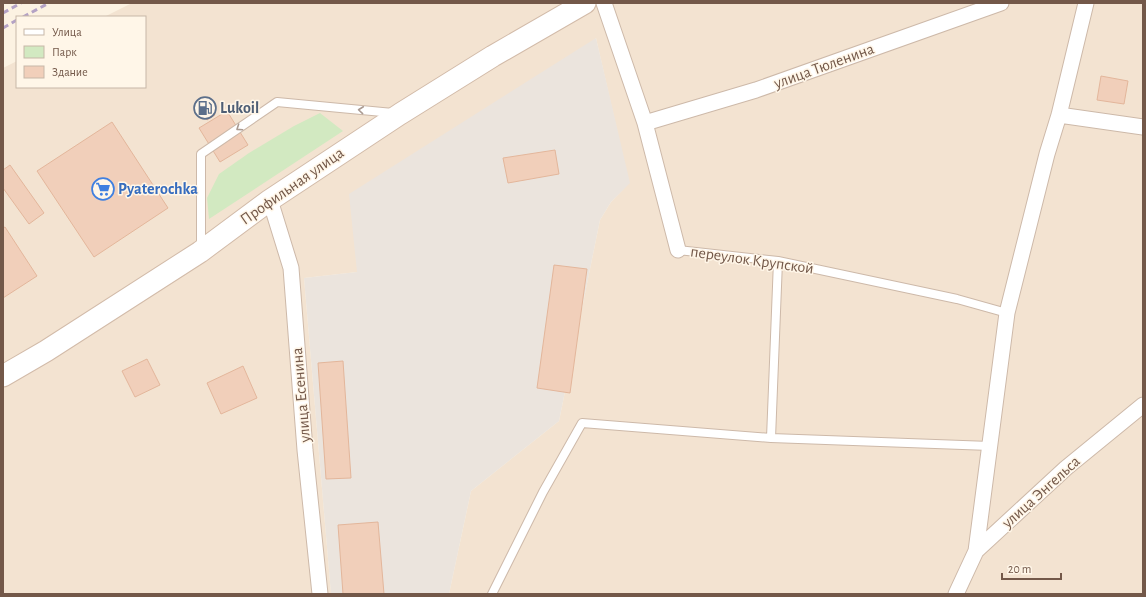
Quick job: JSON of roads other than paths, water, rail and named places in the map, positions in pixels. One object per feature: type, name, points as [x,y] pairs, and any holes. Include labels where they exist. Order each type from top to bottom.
[{"type":"main road","name":"Профильная улица","points":[[3,376],[46,351],[200,252],[270,200],[400,114],[493,56],[585,3]]},
{"type":"street","name":"переулок Крупской","points":[[604,3],[645,123],[678,250]]},
{"type":"street","name":"улица Тюленина","points":[[645,123],[756,90],[1001,3]]},
{"type":"street","points":[[976,551],[1007,313],[1059,115],[1086,3]]},
{"type":"street","points":[[1059,115],[1143,127]]},
{"type":"street","name":"улица Есенина","points":[[270,200],[291,268],[305,450],[320,594]]},
{"type":"street","name":"улица Энгельса","points":[[956,594],[976,551],[1066,468],[1143,405]]},
{"type":"lane","points":[[200,252],[201,154],[277,102],[400,114]]},
{"type":"lane","name":"переулок Крупской","points":[[678,250],[778,261],[957,298],[1007,313]]},
{"type":"lane","points":[[771,438],[778,261]]},
{"type":"lane","points":[[492,594],[543,492],[582,423],[771,438],[990,446]]},
{"type":"railway","points":[[3,13],[21,3]]},
{"type":"railway","points":[[25,16],[49,3]]},
{"type":"railway","points":[[3,28],[16,21]]},
{"type":"place","name":"Lukoil","points":[[205,108]]},
{"type":"place","name":"Pyaterochka","points":[[103,189]]}]
